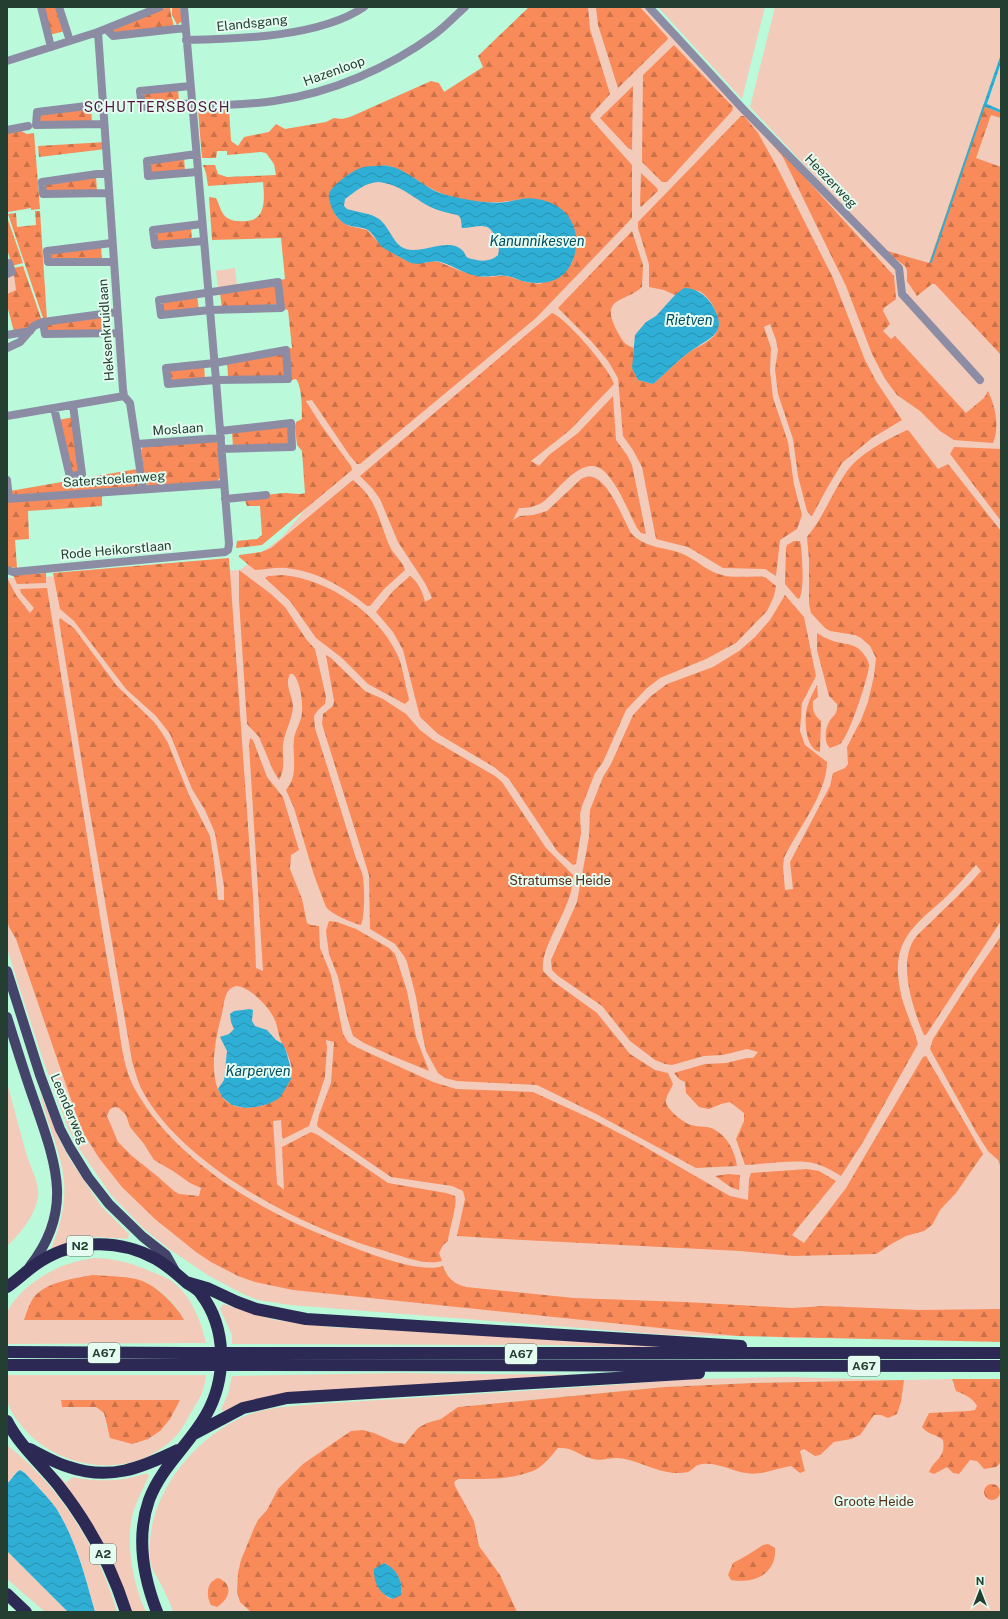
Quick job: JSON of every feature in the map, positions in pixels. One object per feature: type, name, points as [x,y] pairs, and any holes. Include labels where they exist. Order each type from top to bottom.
[{"type":"highway","name":"N2","points":[[7,1297],[15,1281],[40,1261],[62,1251],[82,1245],[102,1244],[118,1245],[136,1250],[154,1258],[175,1272],[200,1293],[213,1316],[218,1333],[221,1360],[218,1385],[212,1401],[206,1415],[191,1436],[181,1449],[141,1467],[119,1472],[104,1473],[69,1468],[24,1446],[10,1431],[7,1420]]},
{"type":"highway","name":"A67","points":[[186,1282],[207,1288],[256,1309],[306,1319],[746,1346],[796,1353]]},
{"type":"highway","name":"A67","points":[[7,1352],[186,1359]]},
{"type":"highway","name":"A67","points":[[7,1365],[186,1359],[796,1353],[1001,1353]]},
{"type":"highway","name":"A67","points":[[246,1359],[729,1366],[1001,1366]]},
{"type":"highway","name":"A67","points":[[191,1436],[243,1408],[287,1398],[696,1374],[729,1366]]},
{"type":"highway","name":"A2","points":[[24,1446],[59,1486],[85,1522],[111,1570],[126,1612]]},
{"type":"highway","points":[[157,1612],[144,1568],[142,1540],[143,1524],[149,1500],[154,1489],[165,1469],[181,1449]]},
{"type":"highway","points":[[7,1594],[26,1612]]},
{"type":"main road","name":"Leenderweg","points":[[7,971],[40,1075],[58,1124],[70,1148],[88,1177],[109,1204],[143,1237],[166,1255],[175,1272]]},
{"type":"main road","points":[[7,1017],[50,1146],[58,1192],[56,1210],[50,1235],[40,1254],[15,1281]]},
{"type":"street","points":[[41,7],[51,47]]},
{"type":"street","points":[[58,7],[70,41]]},
{"type":"street","points":[[7,61],[102,31],[160,7]]},
{"type":"street","points":[[184,7],[197,172],[215,363],[225,500],[266,495]]},
{"type":"street","name":"Elandsgang","points":[[186,40],[232,39],[309,29],[336,20],[364,7]]},
{"type":"street","name":"Hazenloop","points":[[190,86],[140,91],[142,107],[273,101],[316,92],[356,78],[393,60],[436,33],[465,7]]},
{"type":"street","name":"Heezerweg","points":[[649,7],[743,109],[899,268],[902,294],[980,380]]},
{"type":"street","points":[[102,31],[113,36],[185,28]]},
{"type":"street","name":"Heksenkruidlaan","points":[[102,31],[102,104],[124,396],[130,403],[144,489]]},
{"type":"street","points":[[102,104],[37,112],[36,125],[104,124]]},
{"type":"street","points":[[7,130],[28,126]]},
{"type":"street","points":[[196,154],[147,161],[148,176],[197,172]]},
{"type":"street","points":[[107,174],[97,174],[42,182],[43,194],[109,193]]},
{"type":"street","points":[[202,224],[153,230],[154,241],[155,245],[204,241]]},
{"type":"street","name":"Heksenkruidlaan","points":[[112,243],[47,251],[48,262],[114,262]]},
{"type":"street","points":[[7,263],[9,263],[12,272],[7,274]]},
{"type":"street","points":[[278,282],[281,308],[210,310],[161,315],[159,300],[209,292],[278,282]]},
{"type":"street","points":[[7,348],[20,342],[34,326],[43,322],[117,312]]},
{"type":"street","points":[[43,322],[45,334],[119,333]]},
{"type":"street","points":[[7,335],[30,331]]},
{"type":"street","points":[[286,350],[288,379],[216,380],[168,384],[166,368],[215,363],[286,350]]},
{"type":"street","points":[[7,416],[124,396]]},
{"type":"street","points":[[54,408],[70,477],[82,474],[73,405]]},
{"type":"street","name":"Moslaan","points":[[137,444],[220,434],[291,422],[292,447],[221,449]]},
{"type":"street","points":[[7,480],[8,498]]},
{"type":"street","name":"Saterstoelenweg","points":[[8,498],[224,484]]},
{"type":"street","name":"Rode Heikorstlaan","points":[[7,570],[13,572],[225,552],[228,550],[229,544],[225,500]]},
{"type":"green space","points":[[43,7],[57,7],[65,31],[49,35]]},
{"type":"green space","points":[[170,7],[174,26],[113,33],[112,30]]},
{"type":"green space","points":[[172,7],[180,7],[182,21],[177,25],[172,15]]},
{"type":"green space","points":[[529,7],[588,7],[590,29],[610,94],[590,118],[632,165],[632,218],[536,318],[360,464],[357,464],[350,456],[312,400],[306,401],[321,425],[351,466],[352,470],[262,545],[236,548],[237,541],[257,539],[262,535],[260,506],[247,506],[245,501],[254,497],[270,494],[305,493],[302,451],[297,445],[295,426],[296,422],[302,419],[301,398],[296,379],[289,381],[287,349],[292,348],[288,310],[283,309],[280,280],[285,279],[281,238],[212,240],[209,197],[216,198],[227,218],[235,221],[247,221],[259,216],[262,210],[264,197],[263,182],[208,186],[203,165],[215,165],[218,174],[227,177],[276,175],[274,164],[266,153],[261,152],[227,155],[227,151],[217,151],[216,158],[202,158],[198,110],[229,108],[231,141],[238,146],[244,137],[269,132],[276,124],[285,129],[326,122],[334,118],[342,119],[350,117],[431,81],[439,83],[444,92],[483,67],[478,56]],"holes":[[[378,166],[394,168],[434,190],[455,198],[477,202],[500,202],[521,199],[575,249],[572,263],[540,284],[526,282],[506,276],[476,276],[439,262],[432,261],[424,263],[411,263],[391,252],[378,242],[367,230],[349,226],[341,221],[336,216],[329,199],[337,185],[348,175],[360,169]]]},
{"type":"green space","name":"Stratumse Heide","points":[[536,7],[646,7],[884,250],[750,107],[775,7],[1001,7],[1001,54],[930,260],[987,107],[1001,113],[1001,1339],[790,1338],[702,1332],[737,1336],[668,1335],[290,1305],[258,1300],[245,1295],[209,1276],[169,1249],[143,1228],[111,1195],[80,1150],[68,1128],[42,1057],[7,949],[7,920],[9,927],[7,913],[7,578],[240,570],[282,537],[308,506],[308,357],[287,219],[441,87],[450,98],[484,72],[484,56],[496,38]]},
{"type":"green space","points":[[596,7],[640,7],[668,38],[618,88],[598,25]]},
{"type":"green space","points":[[658,7],[765,7],[742,99]]},
{"type":"green space","points":[[674,45],[733,107],[732,111],[667,182],[662,182],[642,162],[643,75]]},
{"type":"green space","points":[[1001,63],[1001,110],[987,105]]},
{"type":"green space","points":[[633,86],[632,150],[628,148],[600,118]]},
{"type":"green space","points":[[178,88],[179,102],[145,105],[143,93]]},
{"type":"green space","points":[[91,106],[92,123],[40,123],[38,114]]},
{"type":"green space","points":[[983,106],[1001,113],[1001,118],[991,115],[976,158],[1001,167],[1001,355],[935,284],[932,284],[917,296],[907,281],[907,270],[905,266],[884,250],[929,263]]},
{"type":"green space","points":[[743,109],[894,276],[896,299],[884,308],[883,311],[890,324],[883,331],[891,339],[895,336],[966,413],[984,398],[988,391],[996,416],[996,430],[993,443],[954,440],[940,431],[920,411],[897,395],[885,379],[872,354],[846,286],[783,157]]},
{"type":"green space","points":[[741,116],[744,116],[758,133],[777,167],[833,278],[865,360],[876,381],[902,420],[872,438],[842,463],[811,516],[807,511],[798,476],[793,439],[778,394],[775,369],[778,350],[776,340],[770,324],[764,327],[771,348],[770,371],[773,398],[788,442],[794,485],[802,515],[797,529],[780,540],[776,576],[765,569],[723,568],[688,547],[656,539],[642,467],[633,450],[623,436],[618,378],[608,361],[592,342],[558,308],[632,231],[643,265],[642,287],[616,302],[612,306],[611,312],[612,320],[622,340],[634,348],[633,359],[638,380],[653,384],[684,357],[707,342],[716,333],[718,328],[717,316],[712,304],[704,294],[699,291],[686,291],[675,295],[664,290],[649,287],[649,264],[638,228],[638,222]]},
{"type":"green space","points":[[19,130],[27,134],[34,133],[40,209],[31,210],[31,208],[8,212],[7,132]]},
{"type":"green space","points":[[106,142],[106,149],[39,157],[38,146]]},
{"type":"green space","points":[[184,157],[185,171],[150,175],[149,163]]},
{"type":"green space","points":[[641,173],[657,188],[658,191],[641,207],[640,205]]},
{"type":"green space","points":[[96,176],[97,192],[46,192],[44,183]]},
{"type":"green space","points":[[35,211],[40,211],[47,320],[44,321],[8,214],[16,213],[17,227],[36,225]]},
{"type":"green space","points":[[7,217],[23,263],[12,266],[7,249]]},
{"type":"green space","points":[[191,227],[192,241],[158,244],[156,232]]},
{"type":"green space","points":[[101,245],[102,261],[50,261],[49,254]]},
{"type":"green space","points":[[23,266],[42,321],[28,329],[14,332],[7,305],[7,294],[16,290],[13,268]]},
{"type":"green space","points":[[235,268],[237,285],[218,288],[216,271]]},
{"type":"green space","points":[[14,273],[16,290],[7,294],[7,275]]},
{"type":"green space","points":[[275,284],[279,304],[222,308],[220,293]]},
{"type":"green space","points":[[197,295],[199,310],[164,313],[162,301]]},
{"type":"green space","points":[[552,313],[567,324],[587,345],[605,367],[614,384],[570,430],[531,461],[539,466],[549,455],[578,433],[613,396],[616,440],[632,465],[646,534],[641,533],[637,528],[619,492],[605,472],[597,467],[589,466],[580,469],[572,475],[540,504],[531,507],[519,508],[513,520],[520,516],[533,515],[547,511],[581,479],[589,476],[597,479],[605,486],[617,505],[631,533],[643,542],[680,553],[717,574],[733,577],[765,577],[776,586],[774,596],[767,611],[736,643],[706,659],[660,678],[646,689],[626,710],[603,762],[595,773],[582,806],[580,814],[581,833],[576,864],[573,865],[557,851],[509,779],[494,767],[438,734],[420,717],[403,650],[393,632],[376,612],[393,591],[410,576],[420,588],[425,602],[432,598],[425,583],[398,542],[380,499],[360,476]]},
{"type":"green space","points":[[106,316],[107,332],[46,332],[45,325]]},
{"type":"green space","points":[[285,352],[287,379],[228,377],[227,361]]},
{"type":"green space","points":[[204,365],[205,379],[170,382],[168,371]]},
{"type":"green space","points":[[74,417],[80,472],[72,474],[58,420]]},
{"type":"green space","points":[[287,424],[291,445],[233,447],[232,432]]},
{"type":"green space","points":[[907,430],[938,469],[948,464],[1001,531],[1001,921],[926,1035],[924,1035],[920,1025],[909,990],[907,977],[908,953],[918,934],[964,890],[981,871],[976,865],[944,899],[922,918],[907,937],[902,947],[899,959],[898,973],[901,996],[918,1044],[863,1142],[841,1176],[820,1165],[806,1162],[745,1165],[736,1139],[744,1121],[744,1113],[730,1102],[709,1109],[699,1107],[686,1093],[685,1082],[679,1079],[674,1073],[705,1064],[726,1063],[753,1058],[758,1052],[747,1049],[723,1055],[704,1056],[672,1065],[655,1060],[630,1041],[602,1006],[558,976],[552,970],[551,960],[577,902],[589,837],[590,810],[603,777],[611,764],[633,715],[651,696],[667,684],[713,667],[739,651],[755,637],[770,620],[785,595],[804,617],[816,676],[802,703],[800,731],[805,745],[827,762],[826,774],[817,799],[784,858],[783,867],[785,890],[793,889],[790,862],[830,786],[833,773],[845,768],[848,764],[847,747],[861,720],[868,702],[874,676],[876,658],[870,646],[861,638],[855,635],[830,631],[825,628],[811,613],[809,604],[809,560],[807,537],[818,522],[845,474],[851,467],[873,448]]},
{"type":"green space","points":[[214,441],[217,443],[221,477],[217,481],[149,486],[146,484],[141,450],[144,446]]},
{"type":"green space","points":[[954,447],[1001,449],[1001,521],[950,454]]},
{"type":"green space","points":[[137,469],[139,484],[137,487],[13,495],[10,491]]},
{"type":"green space","points":[[353,480],[362,488],[373,504],[391,549],[403,564],[405,570],[384,589],[370,606],[367,606],[339,586],[319,576],[286,568],[255,570],[239,557],[239,555],[261,552],[271,548]]},
{"type":"green space","points":[[102,495],[102,506],[28,511],[29,539],[15,540],[17,568],[8,567],[7,502]]},
{"type":"green space","points":[[794,541],[800,541],[801,546],[803,581],[799,599],[785,584],[786,548],[787,545]]},
{"type":"green space","points":[[229,558],[253,896],[256,968],[263,971],[249,745],[250,738],[253,740],[267,777],[283,797],[299,850],[291,855],[290,869],[302,899],[307,923],[319,926],[320,948],[331,975],[343,1034],[348,1042],[356,1047],[433,1082],[456,1089],[533,1092],[594,1120],[638,1143],[730,1196],[748,1200],[749,1179],[751,1173],[807,1169],[819,1171],[836,1181],[792,1235],[804,1243],[846,1188],[923,1057],[926,1056],[983,1154],[956,1193],[940,1210],[932,1225],[924,1231],[906,1236],[876,1254],[793,1256],[740,1251],[457,1236],[465,1199],[463,1191],[452,1186],[391,1177],[318,1127],[319,1115],[331,1083],[334,1042],[326,1040],[325,1077],[309,1126],[283,1139],[281,1120],[273,1121],[277,1184],[284,1190],[282,1147],[311,1132],[318,1135],[388,1183],[446,1193],[455,1196],[456,1199],[448,1241],[443,1245],[439,1253],[442,1261],[428,1262],[414,1260],[353,1241],[319,1228],[250,1192],[217,1170],[187,1146],[162,1120],[143,1092],[137,1077],[132,1061],[89,807],[59,621],[60,618],[74,628],[117,686],[154,722],[168,743],[189,795],[210,836],[218,900],[224,900],[224,887],[215,833],[205,810],[192,789],[170,734],[156,716],[126,689],[74,621],[60,609],[53,573]],"holes":[[[236,986],[247,989],[258,998],[271,1013],[281,1041],[290,1060],[292,1070],[292,1075],[280,1095],[273,1101],[255,1107],[237,1107],[225,1100],[218,1089],[214,1075],[216,1043],[225,998],[231,988]]]},
{"type":"green space","points":[[239,570],[271,594],[285,607],[306,639],[315,649],[326,697],[325,704],[314,716],[315,728],[362,873],[364,899],[361,925],[342,918],[326,907],[314,875],[294,808],[286,790],[290,784],[294,772],[294,739],[302,714],[300,688],[296,677],[293,674],[290,674],[288,678],[293,707],[283,744],[283,766],[279,780],[273,770],[259,737],[247,724],[239,600]]},
{"type":"green space","points":[[46,573],[46,583],[17,584],[13,575]]},
{"type":"green space","points":[[283,575],[300,578],[334,591],[364,612],[377,625],[388,639],[399,659],[409,700],[405,704],[368,684],[342,658],[316,638],[290,601],[265,578],[268,576]]},
{"type":"green space","points":[[7,578],[16,595],[30,613],[34,608],[21,593],[20,589],[47,588],[104,941],[123,1052],[131,1082],[152,1115],[171,1138],[218,1178],[245,1196],[299,1225],[367,1253],[401,1263],[417,1267],[432,1268],[443,1266],[452,1280],[466,1287],[574,1298],[792,1308],[824,1306],[919,1310],[1001,1309],[1001,1342],[737,1336],[293,1290],[255,1282],[238,1276],[211,1262],[196,1252],[155,1219],[122,1187],[99,1158],[81,1129],[16,939],[7,920]],"holes":[[[115,1107],[119,1108],[126,1115],[130,1127],[144,1144],[154,1160],[190,1183],[201,1188],[199,1196],[179,1194],[174,1191],[132,1156],[118,1142],[107,1116],[110,1109]]]},
{"type":"green space","points":[[817,633],[833,641],[847,644],[859,649],[869,664],[862,693],[849,729],[841,743],[830,748],[826,740],[826,730],[828,724],[837,711],[837,704],[829,696],[817,650]]},
{"type":"green space","points":[[326,655],[365,691],[383,699],[406,714],[420,730],[433,740],[495,776],[502,782],[546,848],[573,875],[572,887],[568,900],[551,937],[543,960],[543,971],[553,981],[597,1013],[630,1054],[655,1070],[668,1073],[673,1084],[666,1099],[668,1108],[688,1124],[712,1128],[720,1133],[730,1145],[735,1155],[737,1166],[696,1168],[598,1115],[537,1085],[457,1081],[445,1078],[438,1073],[426,1051],[416,997],[407,962],[395,944],[370,929],[369,875],[322,724],[323,714],[333,706],[334,701]]},
{"type":"green space","points":[[817,685],[818,697],[813,701],[813,707],[815,714],[821,721],[820,752],[815,750],[811,745],[806,726],[807,708]]},
{"type":"green space","points":[[329,921],[337,922],[356,929],[389,948],[395,954],[407,991],[416,1037],[429,1071],[390,1055],[364,1043],[353,1036],[338,977],[329,954],[326,931]]},
{"type":"green space","points":[[1001,936],[1001,1168],[998,1160],[988,1151],[976,1132],[930,1049],[933,1039]]},
{"type":"green space","points":[[7,1082],[26,1153],[38,1186],[38,1197],[34,1211],[30,1218],[22,1230],[7,1246]]},
{"type":"green space","points":[[40,1092],[58,1137],[69,1158],[101,1206],[129,1234],[128,1239],[96,1237],[67,1243],[53,1249],[52,1247],[58,1231],[63,1206],[64,1181],[63,1170],[57,1147],[42,1103]]},
{"type":"green space","points":[[728,1174],[740,1175],[739,1190],[732,1188],[715,1176]]},
{"type":"green space","points":[[101,1258],[120,1261],[163,1276],[173,1282],[180,1288],[195,1310],[206,1343],[7,1344],[7,1313],[11,1305],[21,1293],[46,1274],[73,1262]],"holes":[[[92,1275],[157,1289],[169,1299],[180,1312],[50,1286]]]},
{"type":"green space","points":[[92,1275],[125,1277],[143,1281],[164,1295],[176,1307],[184,1320],[24,1320],[31,1302],[42,1290],[58,1282]]},
{"type":"green space","points":[[223,1304],[275,1320],[329,1327],[488,1335],[681,1348],[544,1345],[232,1344],[232,1335],[220,1309]]},
{"type":"green space","points":[[398,1373],[596,1375],[408,1386],[225,1413],[221,1409],[228,1394],[232,1376]]},
{"type":"green space","points":[[7,1375],[206,1375],[203,1391],[182,1429],[171,1441],[155,1453],[138,1460],[120,1465],[101,1465],[82,1463],[64,1457],[47,1448],[32,1437],[10,1410],[7,1399]],"holes":[[[61,1400],[180,1400],[107,1429],[104,1413],[96,1407],[62,1407]]]},
{"type":"green space","name":"Groote Heide","points":[[787,1377],[899,1380],[752,1383],[664,1387],[458,1407],[902,1388],[904,1380],[952,1379],[953,1385],[1001,1386],[1001,1612],[173,1612],[150,1562],[150,1541],[153,1522],[159,1502],[181,1466],[210,1437],[227,1425],[253,1413],[280,1407],[316,1404],[692,1379]]},
{"type":"green space","points":[[952,1379],[1001,1379],[1001,1462],[996,1467],[984,1469],[977,1461],[970,1460],[959,1474],[953,1473],[947,1467],[934,1474],[929,1472],[931,1467],[941,1455],[944,1446],[943,1440],[927,1432],[922,1427],[929,1413],[969,1411],[975,1410],[977,1406],[971,1399],[956,1391]]},
{"type":"green space","points":[[904,1380],[901,1402],[897,1414],[888,1418],[881,1415],[874,1415],[860,1435],[851,1439],[834,1442],[820,1455],[815,1456],[804,1449],[800,1451],[805,1471],[800,1473],[791,1466],[763,1473],[752,1474],[716,1465],[704,1464],[697,1466],[688,1472],[673,1473],[624,1459],[617,1458],[596,1460],[588,1458],[572,1450],[558,1448],[540,1467],[524,1474],[496,1478],[458,1479],[454,1482],[455,1486],[474,1521],[479,1546],[500,1575],[517,1612],[251,1612],[240,1602],[237,1592],[238,1573],[241,1560],[258,1520],[267,1510],[278,1489],[303,1464],[351,1431],[363,1430],[394,1442],[405,1444],[418,1428],[427,1423],[441,1419],[458,1407],[664,1387],[752,1383]],"holes":[[[384,1563],[395,1571],[402,1588],[402,1592],[393,1599],[388,1598],[380,1590]]]},
{"type":"green space","points":[[61,1400],[180,1400],[170,1419],[160,1431],[148,1439],[132,1444],[110,1438],[104,1413],[96,1407],[62,1407]]},
{"type":"green space","points":[[7,1445],[44,1479],[75,1520],[100,1565],[117,1612],[95,1612],[84,1572],[74,1545],[63,1520],[49,1499],[25,1473],[20,1470],[7,1484]]},
{"type":"green space","points":[[147,1473],[149,1476],[133,1513],[130,1537],[130,1550],[134,1576],[141,1601],[146,1612],[131,1612],[56,1476],[58,1475],[66,1483],[72,1477],[91,1480],[119,1480]]},
{"type":"green space","points":[[989,1484],[995,1484],[1000,1489],[998,1498],[995,1500],[989,1500],[984,1495],[984,1489]]},
{"type":"green space","points":[[768,1544],[775,1548],[775,1557],[768,1571],[756,1578],[748,1580],[731,1580],[728,1575],[733,1563],[763,1545]]},
{"type":"green space","points":[[7,1551],[68,1612],[45,1612],[7,1579]]},
{"type":"green space","points":[[218,1578],[226,1584],[228,1592],[225,1600],[217,1607],[211,1605],[208,1598],[208,1590],[211,1583]]},
{"type":"water","points":[[1001,54],[1001,63],[987,104],[1001,110],[1001,113],[983,106]]},
{"type":"water","name":"Kanunnikesven","points":[[365,167],[394,167],[442,194],[459,198],[495,203],[533,198],[547,201],[556,205],[569,217],[576,233],[575,253],[572,262],[564,274],[544,283],[524,281],[503,276],[484,277],[472,275],[437,261],[418,264],[411,263],[382,247],[368,230],[344,223],[336,216],[331,206],[329,194],[333,187],[346,176]],"holes":[[[374,182],[387,184],[402,189],[435,209],[459,216],[462,228],[482,226],[490,229],[498,244],[498,255],[495,258],[484,261],[476,260],[468,258],[458,247],[451,245],[413,250],[406,249],[398,244],[383,222],[379,219],[368,214],[347,209],[344,206],[345,199],[365,186]]]},
{"type":"water","name":"Rietven","points":[[684,288],[695,290],[708,299],[719,321],[715,334],[684,357],[653,384],[638,380],[632,368],[635,335],[646,322],[656,316],[675,295]]},
{"type":"water","name":"Karperven","points":[[253,1010],[252,1021],[255,1026],[267,1030],[276,1040],[283,1044],[291,1069],[291,1079],[278,1099],[268,1104],[245,1108],[232,1105],[222,1097],[218,1089],[224,1080],[227,1051],[220,1037],[229,1034],[234,1029],[230,1014],[234,1011]]},
{"type":"water","points":[[20,1470],[25,1473],[49,1499],[63,1520],[79,1558],[95,1612],[68,1612],[7,1551],[7,1484]]},
{"type":"water","points":[[384,1563],[392,1568],[400,1580],[402,1590],[401,1595],[393,1599],[381,1591],[375,1579],[374,1569]]},
{"type":"waterway","points":[[931,262],[984,106]]},
{"type":"district","name":"SCHUTTERSBOSCH","points":[[157,107]]}]
